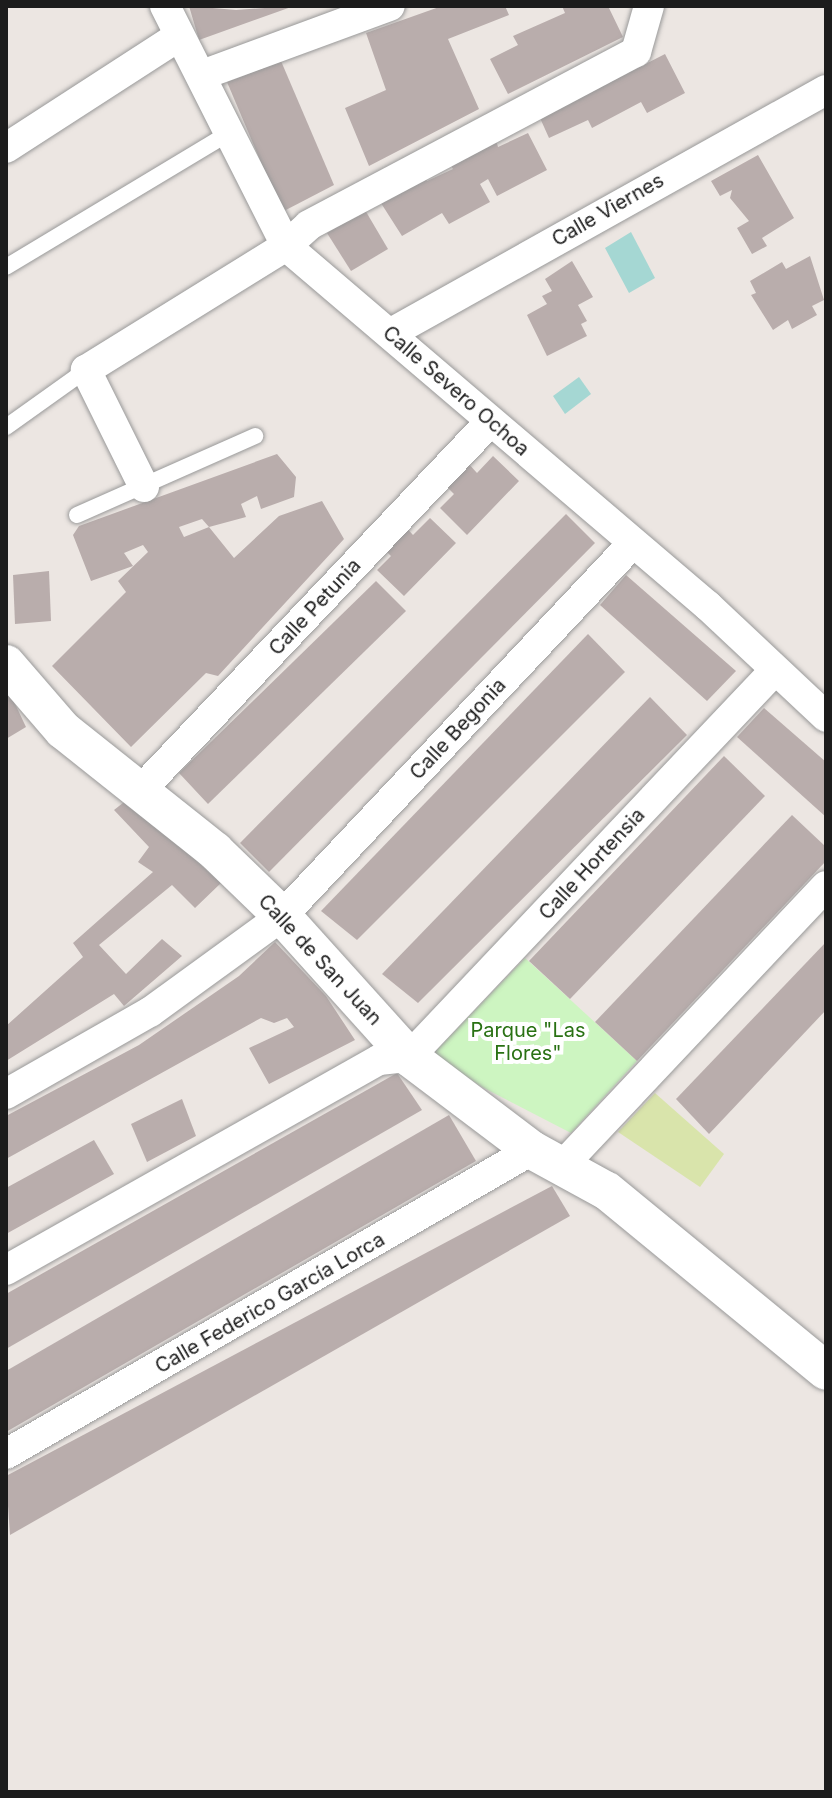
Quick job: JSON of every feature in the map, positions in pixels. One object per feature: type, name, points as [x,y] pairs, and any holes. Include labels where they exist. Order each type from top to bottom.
[{"type":"street","name":"Calle Severo Ochoa","points":[[165,6],[202,75],[226,135],[286,246],[391,333],[489,423],[633,543],[826,717]]},
{"type":"street","points":[[202,75],[390,6]]},
{"type":"street","points":[[144,487],[86,370],[286,246],[309,225],[636,52],[649,6]]},
{"type":"street","points":[[6,148],[179,36]]},
{"type":"street","name":"Calle Viernes","points":[[391,333],[826,90]]},
{"type":"street","name":"Calle Petunia","points":[[140,791],[489,423]]},
{"type":"street","name":"Calle Begonia","points":[[6,1094],[150,1012],[282,916],[633,543]]},
{"type":"street","name":"Calle de San Juan","points":[[6,664],[63,730],[215,851],[282,916],[409,1057],[547,1158],[655,1229],[826,1371]]},
{"type":"street","name":"Calle Hortensia","points":[[409,1057],[774,671]]},
{"type":"street","name":"Calle Federico García Lorca","points":[[6,1454],[547,1158],[826,886]]},
{"type":"street","points":[[6,1270],[379,1060],[409,1057]]},
{"type":"lane","points":[[6,267],[226,135]]},
{"type":"lane","points":[[6,427],[86,370]]},
{"type":"lane","points":[[77,515],[255,436]]},
{"type":"green space","name":"Parque \"Las Flores\"","points":[[525,958],[637,1061],[571,1133],[482,1087],[433,1054]]},
{"type":"green space","points":[[655,1093],[724,1154],[700,1187],[618,1132]]},
{"type":"water","points":[[631,232],[655,278],[629,293],[605,248]]},
{"type":"water","points":[[579,377],[591,394],[565,414],[553,396]]},
{"type":"building","points":[[189,6],[236,10],[294,6],[199,40]]},
{"type":"building","points":[[442,6],[505,6],[509,15],[448,39],[479,109],[369,166],[345,108],[386,90],[366,33]]},
{"type":"building","points":[[562,6],[608,6],[623,37],[508,94],[490,59],[518,45],[513,36],[565,13]]},
{"type":"building","points":[[665,54],[685,93],[647,113],[641,102],[592,128],[588,120],[549,138],[540,118]]},
{"type":"building","points":[[281,61],[334,185],[282,212],[227,82]]},
{"type":"building","points":[[528,133],[547,170],[497,196],[488,179],[480,184],[490,202],[449,224],[442,213],[402,236],[379,200],[424,175],[427,181],[453,169],[449,162],[496,140],[498,147]]},
{"type":"building","points":[[758,155],[794,218],[762,238],[767,246],[752,254],[737,228],[749,221],[730,198],[732,190],[720,196],[711,181]]},
{"type":"building","points":[[365,210],[388,249],[351,271],[327,233]]},
{"type":"building","points":[[810,256],[824,300],[812,306],[817,315],[792,329],[788,320],[773,330],[751,295],[756,293],[750,281],[782,262],[786,269]]},
{"type":"building","points":[[572,261],[593,297],[578,305],[587,321],[581,324],[587,336],[547,356],[527,315],[547,304],[542,296],[552,291],[545,279]]},
{"type":"building","points":[[277,454],[296,477],[294,497],[261,509],[257,496],[241,504],[246,517],[209,527],[234,558],[279,516],[322,501],[344,539],[218,676],[206,673],[131,747],[52,666],[126,592],[118,581],[148,552],[143,545],[124,553],[133,566],[91,581],[73,535],[79,526]],"holes":[[[202,519],[209,527],[184,537],[179,527]]]},
{"type":"building","points":[[493,456],[519,481],[467,535],[440,508],[454,494],[445,485],[467,462],[477,473]]},
{"type":"building","points":[[566,514],[595,543],[269,872],[240,843]]},
{"type":"building","points":[[430,518],[456,543],[404,596],[377,570],[391,556],[382,547],[403,524],[413,535]]},
{"type":"building","points":[[49,571],[51,621],[15,624],[13,575]]},
{"type":"building","points":[[626,575],[736,671],[707,701],[600,605]]},
{"type":"building","points":[[376,581],[406,611],[208,804],[179,773]]},
{"type":"building","points":[[588,634],[625,672],[357,940],[321,911]]},
{"type":"building","points":[[10,693],[26,727],[6,739],[6,695]]},
{"type":"building","points":[[650,697],[687,735],[418,1003],[382,974]]},
{"type":"building","points":[[764,708],[826,762],[826,817],[737,737]]},
{"type":"building","points":[[724,756],[765,796],[570,999],[529,961]]},
{"type":"building","points":[[128,799],[221,883],[195,908],[172,885],[99,945],[126,974],[162,939],[182,956],[124,1006],[114,994],[6,1061],[6,1026],[83,957],[73,943],[153,872],[138,862],[149,847],[114,810]]},
{"type":"building","points":[[792,815],[826,847],[826,861],[637,1061],[595,1022]]},
{"type":"building","points":[[275,942],[326,996],[355,1040],[269,1084],[249,1048],[294,1027],[287,1018],[274,1023],[261,1018],[6,1159],[6,1116],[139,1045],[239,976]]},
{"type":"building","points":[[826,942],[826,1010],[709,1134],[676,1099]]},
{"type":"building","points":[[397,1073],[422,1110],[6,1349],[6,1294]]},
{"type":"building","points":[[182,1099],[196,1136],[147,1162],[131,1124]]},
{"type":"building","points":[[449,1115],[476,1161],[6,1432],[6,1371]]},
{"type":"building","points":[[94,1140],[114,1174],[6,1234],[6,1188]]},
{"type":"building","points":[[552,1186],[570,1216],[10,1535],[6,1476]]}]
